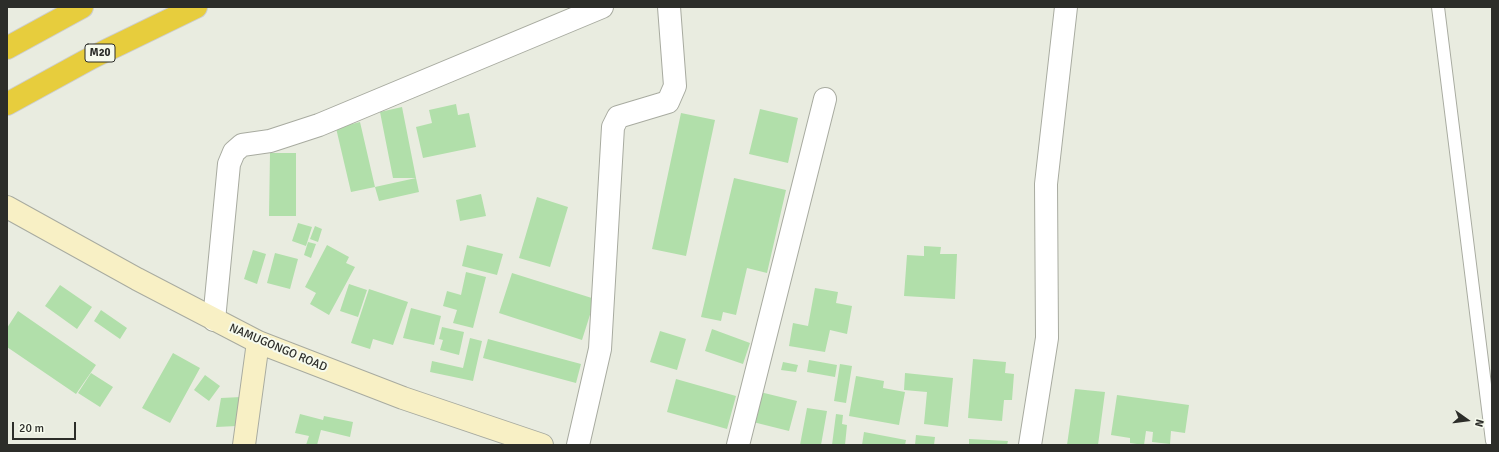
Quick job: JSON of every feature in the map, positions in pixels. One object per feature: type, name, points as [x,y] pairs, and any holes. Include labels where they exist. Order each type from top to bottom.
[{"type":"highway","points":[[7,48],[82,7]]},
{"type":"highway","name":"M20","points":[[7,104],[91,58],[196,7]]},
{"type":"main road","name":"NAMUGONGO ROAD","points":[[7,207],[214,320],[258,342],[403,398],[542,445]]},
{"type":"main road","points":[[244,445],[258,342]]},
{"type":"street","points":[[214,320],[229,164],[234,152],[242,145],[270,141],[318,125],[602,7]]},
{"type":"street","points":[[578,445],[600,349],[613,127],[618,118],[668,102],[675,86],[669,7]]},
{"type":"street","points":[[1030,445],[1047,338],[1046,184],[1066,7]]},
{"type":"street","points":[[738,445],[825,99]]},
{"type":"lane","points":[[1438,7],[1492,441]]},
{"type":"building","points":[[456,104],[458,115],[469,113],[476,147],[423,158],[416,127],[432,123],[429,110]]},
{"type":"building","points":[[402,107],[416,178],[393,178],[380,112]]},
{"type":"building","points":[[760,109],[798,118],[788,163],[749,154]]},
{"type":"building","points":[[681,113],[715,120],[686,256],[652,249]]},
{"type":"building","points":[[360,122],[375,187],[351,192],[336,128]]},
{"type":"building","points":[[270,153],[296,153],[296,216],[269,216]]},
{"type":"building","points":[[416,178],[419,192],[379,201],[375,187]]},
{"type":"building","points":[[734,178],[786,190],[767,273],[747,268],[736,315],[723,312],[721,321],[701,317]]},
{"type":"building","points":[[481,194],[486,216],[460,221],[456,200]]},
{"type":"building","points":[[537,197],[568,207],[550,267],[519,258]]},
{"type":"building","points":[[298,223],[312,227],[306,246],[292,241]]},
{"type":"building","points":[[315,226],[322,229],[318,242],[310,239]]},
{"type":"building","points":[[308,242],[316,244],[311,258],[304,255]]},
{"type":"building","points":[[327,245],[349,257],[346,263],[355,267],[329,315],[310,304],[316,293],[305,287]]},
{"type":"building","points":[[467,245],[503,254],[497,275],[462,266]]},
{"type":"building","points":[[924,246],[941,247],[940,254],[957,254],[955,299],[904,296],[907,255],[924,256]]},
{"type":"building","points":[[253,250],[266,254],[257,284],[244,279]]},
{"type":"building","points":[[275,253],[298,259],[290,289],[267,283]]},
{"type":"building","points":[[466,272],[486,277],[473,328],[453,323],[457,310],[443,306],[447,291],[461,295]]},
{"type":"building","points":[[512,273],[595,299],[582,340],[499,313]]},
{"type":"building","points":[[349,284],[367,290],[358,317],[340,311]]},
{"type":"building","points":[[60,285],[92,307],[77,329],[45,306]]},
{"type":"building","points":[[815,288],[838,292],[836,303],[852,306],[847,334],[830,330],[825,352],[789,346],[793,323],[808,326]]},
{"type":"building","points":[[369,289],[408,302],[393,345],[373,339],[370,349],[351,343]]},
{"type":"building","points":[[411,308],[441,316],[434,345],[403,338]]},
{"type":"building","points":[[101,310],[127,328],[120,339],[94,321]]},
{"type":"building","points":[[18,311],[96,365],[76,394],[7,347],[7,328]]},
{"type":"building","points":[[442,327],[464,332],[459,355],[440,350],[443,340],[439,339]]},
{"type":"building","points":[[712,329],[750,343],[743,364],[705,351]]},
{"type":"building","points":[[660,331],[686,339],[677,370],[650,362]]},
{"type":"building","points":[[470,338],[482,341],[473,381],[430,372],[432,361],[463,368]]},
{"type":"building","points":[[488,339],[581,364],[576,383],[483,358]]},
{"type":"building","points":[[173,353],[200,368],[170,423],[142,408]]},
{"type":"building","points":[[973,359],[1006,362],[1005,373],[1014,374],[1012,400],[1004,400],[1002,421],[968,418]]},
{"type":"building","points":[[809,360],[837,365],[835,377],[807,372]]},
{"type":"building","points":[[783,362],[798,365],[796,372],[781,370]]},
{"type":"building","points":[[840,364],[852,366],[846,403],[834,401]]},
{"type":"building","points":[[91,373],[113,387],[100,407],[78,393]]},
{"type":"building","points":[[905,373],[953,378],[948,427],[924,424],[927,392],[904,390]]},
{"type":"building","points":[[205,375],[220,386],[209,401],[194,390]]},
{"type":"building","points":[[856,376],[884,381],[883,388],[905,392],[899,425],[849,416]]},
{"type":"building","points":[[676,379],[736,396],[727,429],[667,412]]},
{"type":"building","points":[[1075,389],[1105,392],[1098,445],[1067,445]]},
{"type":"building","points":[[760,392],[797,401],[789,431],[753,422]]},
{"type":"building","points":[[1117,395],[1189,405],[1185,433],[1171,431],[1170,444],[1152,442],[1153,432],[1146,431],[1144,445],[1130,443],[1130,438],[1111,435]]},
{"type":"building","points":[[241,397],[237,426],[216,427],[221,398]]},
{"type":"building","points":[[807,408],[827,411],[821,445],[800,445]]},
{"type":"building","points":[[300,414],[323,420],[324,416],[353,422],[350,437],[321,430],[317,445],[306,445],[309,436],[295,433]]},
{"type":"building","points":[[836,414],[843,415],[842,424],[847,425],[845,445],[832,445]]},
{"type":"building","points":[[864,432],[906,440],[905,445],[862,445]]},
{"type":"building","points":[[916,435],[935,437],[934,445],[915,445]]},
{"type":"building","points":[[969,439],[1008,441],[1007,445],[969,445]]}]
